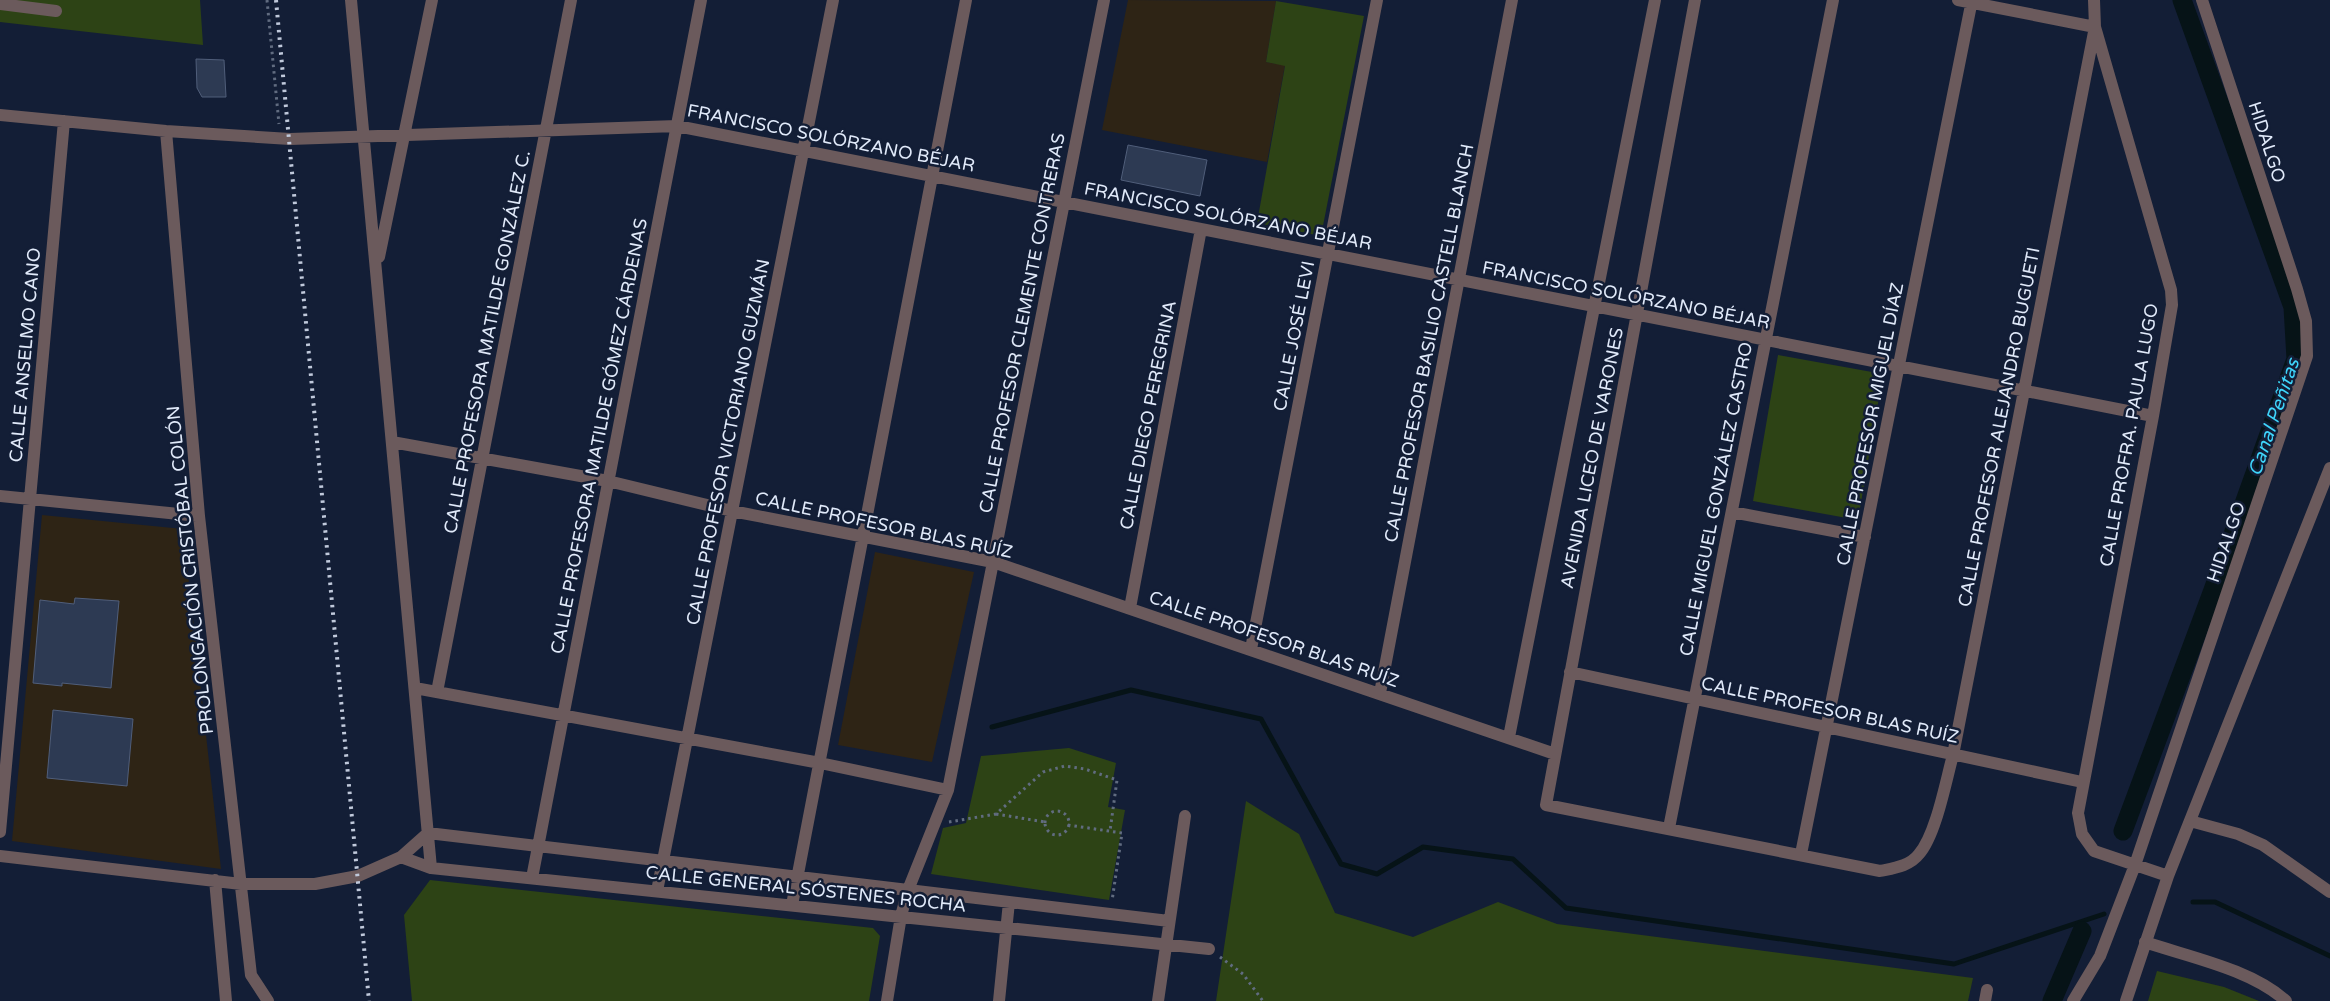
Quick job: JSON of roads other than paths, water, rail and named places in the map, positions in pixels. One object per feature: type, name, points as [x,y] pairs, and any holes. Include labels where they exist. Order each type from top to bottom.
[{"type":"street","points":[[351,0],[431,868]]},
{"type":"street","points":[[376,271],[432,0]]},
{"type":"street","name":"CALLE PROFESORA MATILDE GONZÁLEZ C.","points":[[437,692],[571,0]]},
{"type":"street","name":"CALLE PROFESORA MATILDE GÓMEZ CÁRDENAS","points":[[532,878],[701,0]]},
{"type":"street","name":"CALLE PROFESOR VICTORIANO GUZMÁN","points":[[656,891],[833,0]]},
{"type":"street","points":[[792,905],[799,877],[966,0]]},
{"type":"street","name":"CALLE PROFESOR CLEMENTE CONTRERAS","points":[[886,1001],[901,916],[908,890],[948,790],[1104,0]]},
{"type":"street","name":"CALLE PROFESOR BASILIO CASTELL BLANCH","points":[[1380,693],[1512,0]]},
{"type":"street","name":"AVENIDA LICEO DE VARONES","points":[[1509,737],[1655,0]]},
{"type":"street","name":"AVENIDA LICEO DE VARONES","points":[[1669,828],[1546,805],[1694,0]]},
{"type":"street","name":"CALLE MIGUEL GONZÁLEZ CASTRO","points":[[1669,828],[1833,0]]},
{"type":"street","points":[[1958,0],[1972,1],[2095,27]]},
{"type":"street","name":"CALLE PROFESOR ALEJANDRO BUGUETI","points":[[1801,854],[1880,871],[1901,867],[1918,856],[1928,841],[1953,755],[2095,27],[2094,0]]},
{"type":"street","name":"HIDALGO","points":[[2073,1001],[2100,956],[2135,865],[2307,356],[2306,322],[2297,289],[2202,0]]},
{"type":"street","name":"CALLE JOSÉ LEVI","points":[[1250,650],[1328,254],[1374,1]]},
{"type":"street","name":"CALLE PROFESOR MIGUEL DÍAZ","points":[[1801,854],[1972,1]]},
{"type":"street","points":[[0,4],[56,11]]},
{"type":"street","name":"CALLE PROFRA. PAULA LUGO","points":[[2095,27],[2171,290],[2172,304],[2153,416],[2082,782],[2078,813],[2082,834],[2094,851],[2135,865]]},
{"type":"street","name":"FRANCISCO SOLÓRZANO BÉJAR","points":[[0,115],[166,131],[285,139],[677,126],[2153,416]]},
{"type":"street","name":"CALLE ANSELMO CANO","points":[[0,832],[64,121]]},
{"type":"street","name":"PROLONGACIÓN CRISTÓBAL COLÓN","points":[[166,131],[200,516],[251,974],[268,1001]]},
{"type":"street","name":"CALLE DIEGO PEREGRINA","points":[[1130,608],[1201,229]]},
{"type":"street","name":"CALLE PROFESOR BLAS RUÍZ","points":[[392,442],[608,481],[732,511],[993,562],[1555,754]]},
{"type":"street","points":[[2126,1001],[2168,876],[2330,468]]},
{"type":"street","points":[[0,496],[200,516]]},
{"type":"street","points":[[1732,512],[1865,537]]},
{"type":"street","name":"CALLE PROFESOR BLAS RUÍZ","points":[[1570,672],[2082,782]]},
{"type":"street","points":[[414,688],[820,763],[948,790]]},
{"type":"street","points":[[1158,1001],[1185,816]]},
{"type":"street","points":[[2190,821],[2238,834],[2263,845],[2330,892]]},
{"type":"street","points":[[1669,828],[1801,854]]},
{"type":"street","points":[[0,856],[241,884],[315,884],[358,876],[401,857],[428,833]]},
{"type":"street","name":"CALLE GENERAL SÓSTENES ROCHA","points":[[428,833],[1169,921]]},
{"type":"street","name":"CALLE GENERAL SÓSTENES ROCHA","points":[[401,857],[431,868],[1208,949]]},
{"type":"street","points":[[2135,865],[2168,876]]},
{"type":"street","points":[[215,880],[226,1001]]},
{"type":"street","points":[[999,1001],[1009,902]]},
{"type":"street","points":[[2145,942],[2231,970],[2258,982],[2286,1001]]},
{"type":"waterway","name":"Canal Peñitas","points":[[2123,831],[2213,590],[2296,359],[2293,307],[2182,0]]},
{"type":"waterway","points":[[992,727],[1131,690],[1261,719],[1341,864],[1377,874],[1423,847],[1513,859],[1566,908],[1954,964],[2104,914]]},
{"type":"waterway","points":[[2193,902],[2215,902],[2330,956]]},
{"type":"waterway","name":"Canal Peñitas","points":[[2052,1001],[2082,931]]},
{"type":"railway","points":[[276,0],[369,1001]]}]
